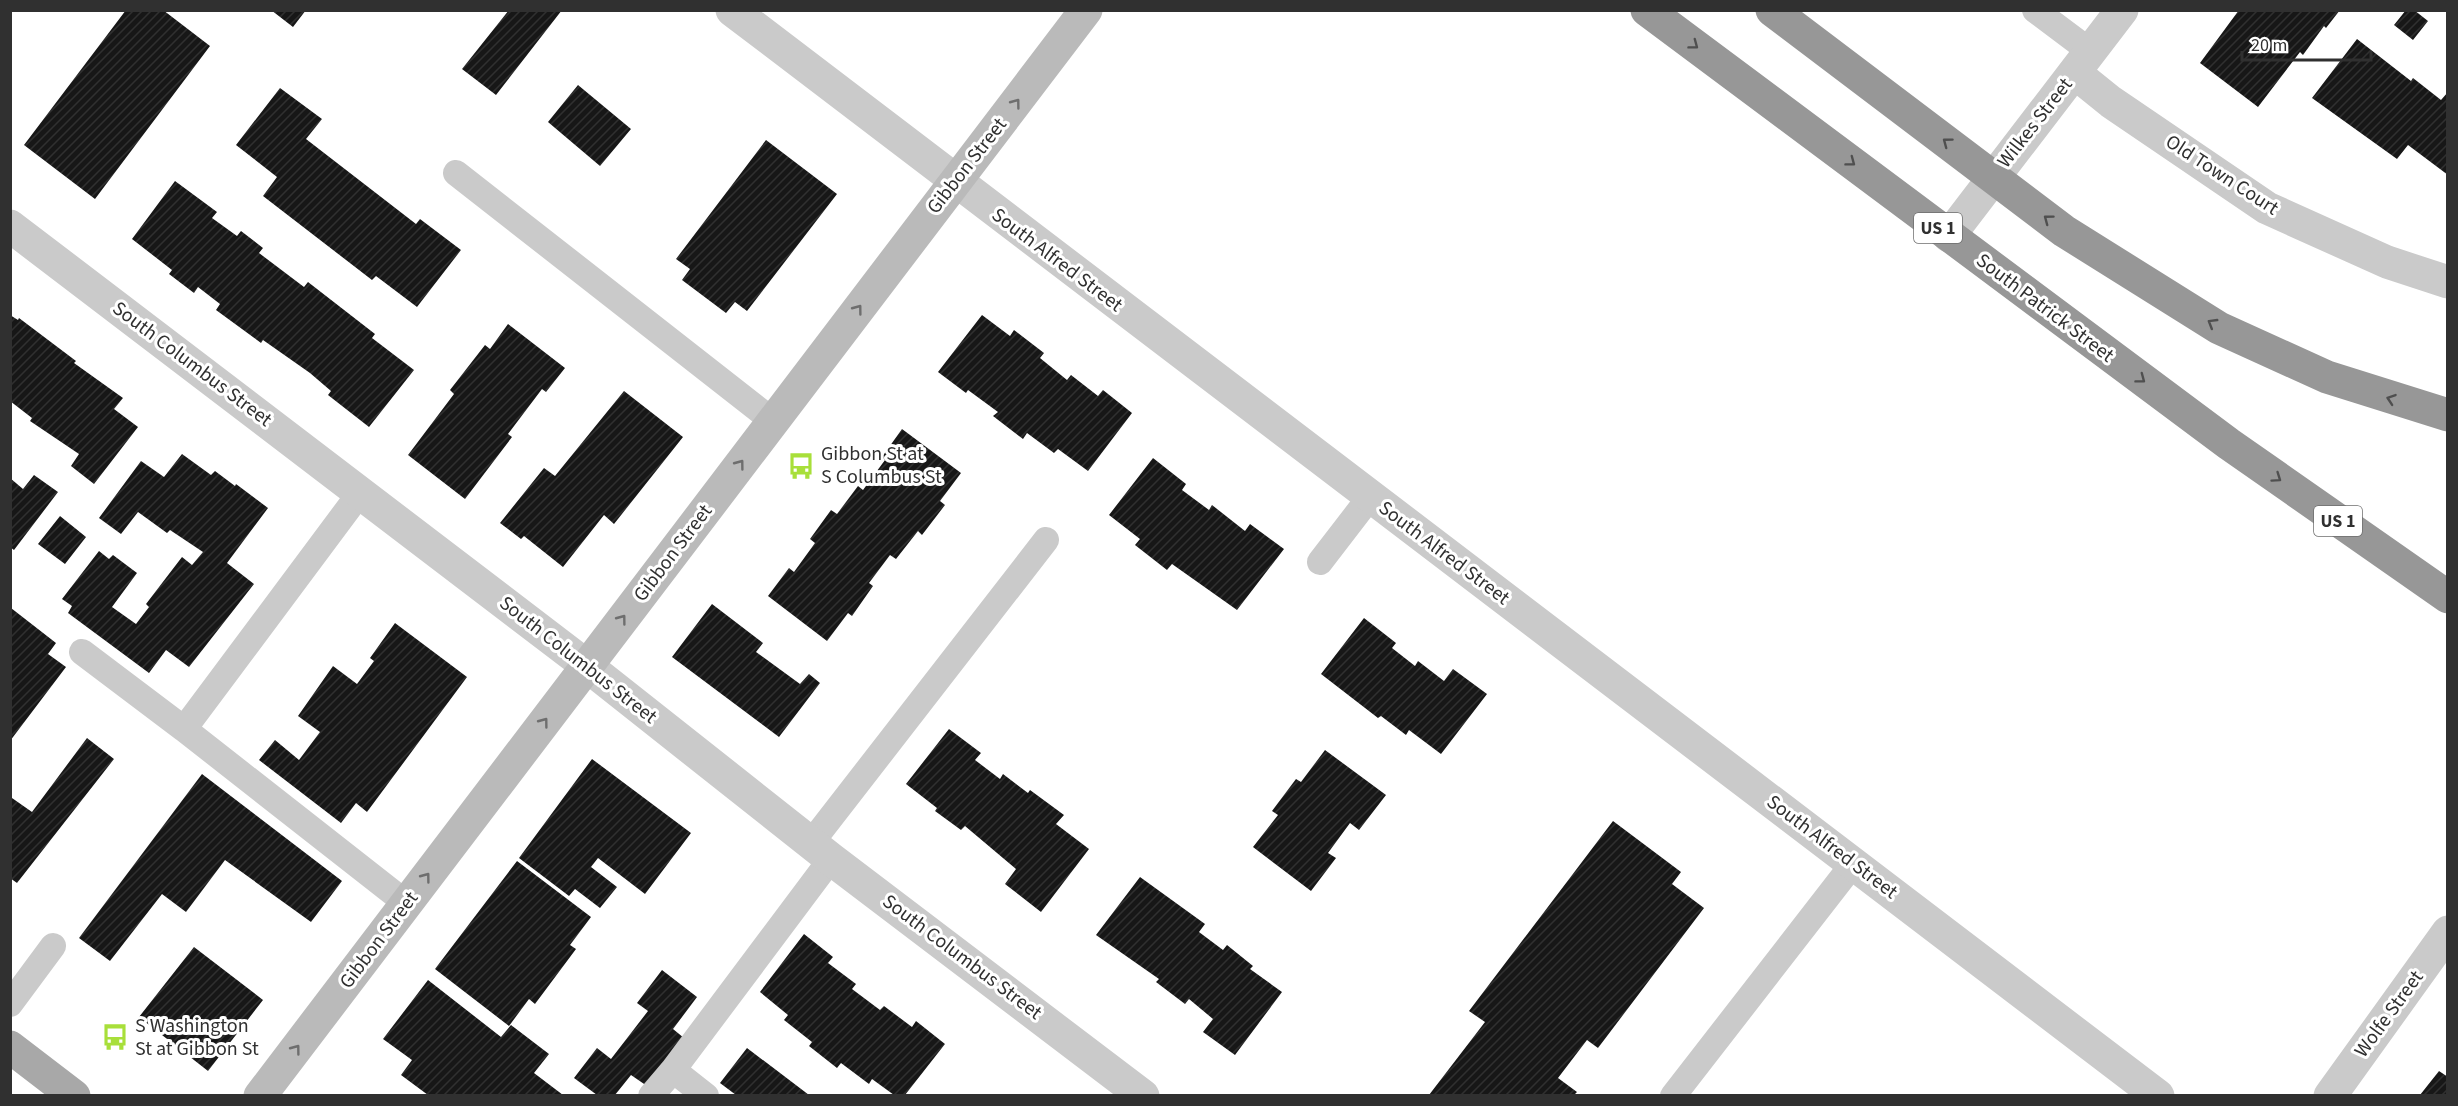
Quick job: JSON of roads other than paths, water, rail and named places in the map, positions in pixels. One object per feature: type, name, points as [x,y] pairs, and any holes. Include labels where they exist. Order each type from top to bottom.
[{"type":"highway","name":"South Patrick Street","points":[[1647,10],[2229,444],[2448,597]]},
{"type":"highway","points":[[1772,10],[2064,231],[2219,328],[2327,377],[2448,415]]},
{"type":"main road","name":"Gibbon Street","points":[[260,1095],[1086,10]]},
{"type":"main road","points":[[10,1047],[74,1095]]},
{"type":"street","name":"South Alfred Street","points":[[732,10],[954,183],[2158,1095]]},
{"type":"street","name":"Wilkes Street","points":[[1949,237],[2122,10]]},
{"type":"street","name":"Old Town Court","points":[[2083,62],[2267,208],[2387,262],[2448,282]]},
{"type":"street","name":"South Columbus Street","points":[[10,226],[586,666],[821,851],[1143,1095]]},
{"type":"street","name":"Wolfe Street","points":[[2330,1095],[2448,932]]},
{"type":"lane","points":[[2035,10],[2083,62]]},
{"type":"lane","points":[[456,173],[772,421]]},
{"type":"lane","points":[[184,729],[360,493]]},
{"type":"lane","points":[[1320,562],[1370,497]]},
{"type":"lane","points":[[651,1095],[673,1070],[821,851],[1046,540]]},
{"type":"lane","points":[[82,652],[406,903]]},
{"type":"lane","points":[[1673,1095],[1853,864]]},
{"type":"lane","points":[[10,1004],[53,946]]},
{"type":"lane","points":[[673,1070],[706,1095]]},
{"type":"place","name":"Gibbon St at S Columbus St","points":[[801,466]]},
{"type":"place","name":"S Washington St at Gibbon St","points":[[115,1037]]}]
